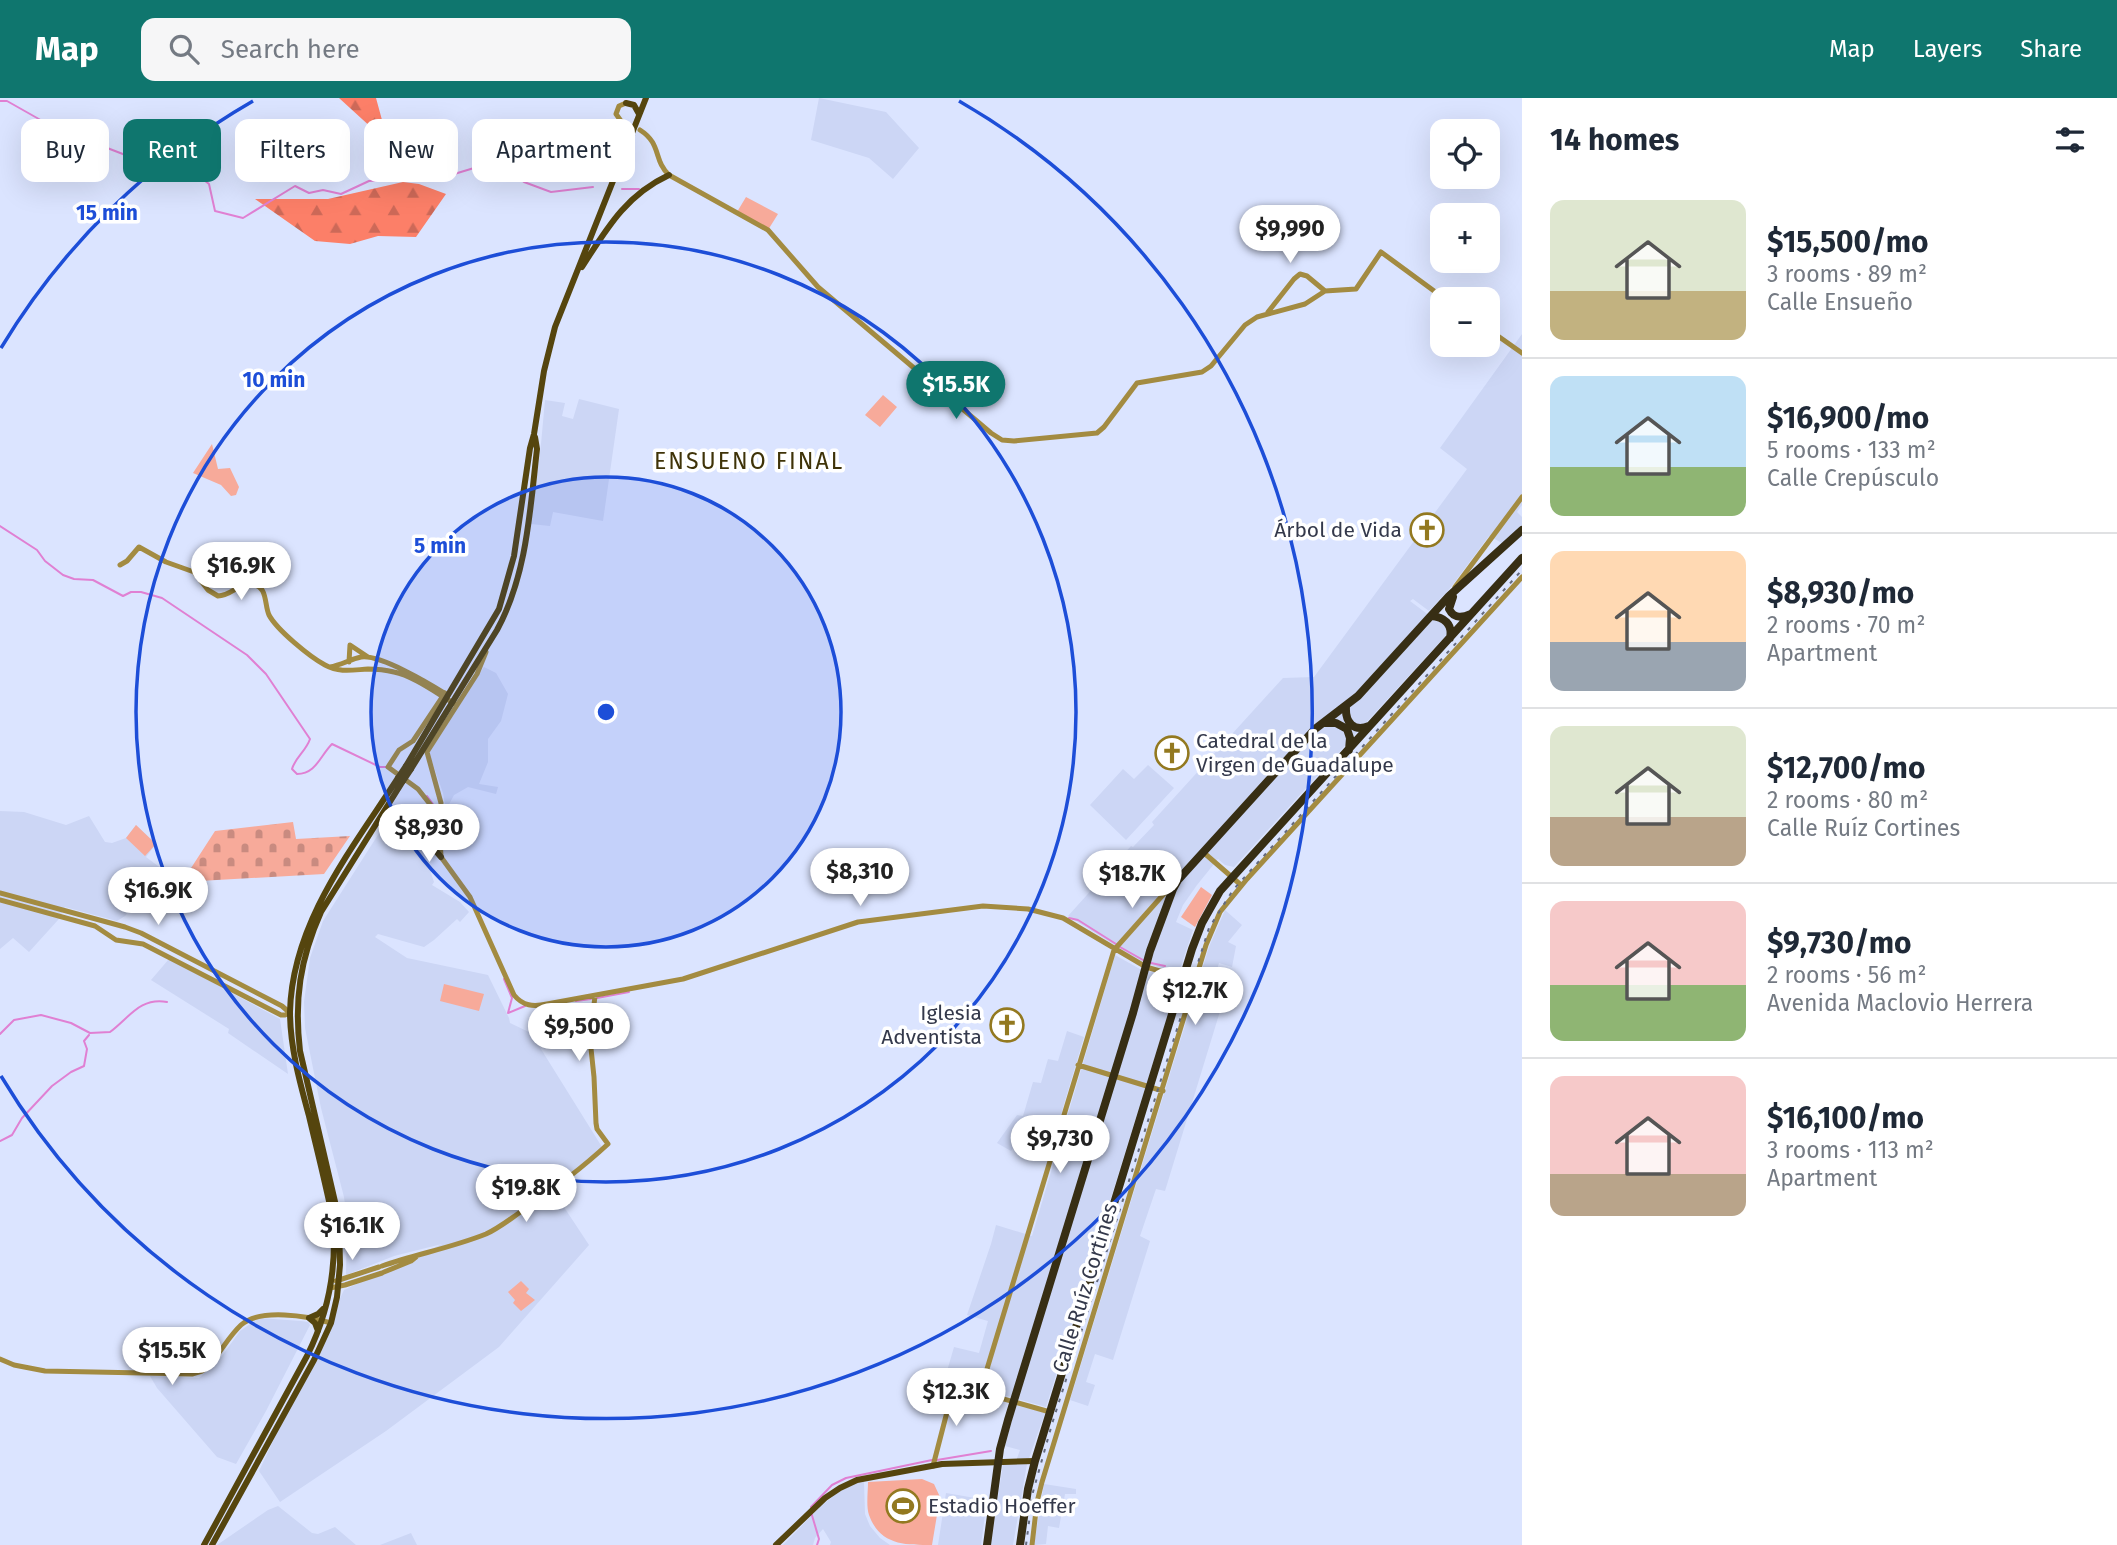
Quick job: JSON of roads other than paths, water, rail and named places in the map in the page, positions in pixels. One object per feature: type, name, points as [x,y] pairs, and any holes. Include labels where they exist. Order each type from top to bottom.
[{"type":"highway","points":[[987,1545],[1002,1440],[1146,967],[1173,889],[1203,852],[1322,723],[1361,694],[1449,596],[1520,534]]},
{"type":"highway","points":[[1020,1543],[1035,1461],[1192,949],[1209,908],[1232,877],[1522,558]]},
{"type":"highway","points":[[1472,614],[1458,617],[1450,612],[1449,604],[1481,566]]},
{"type":"highway","points":[[1430,617],[1442,618],[1448,623],[1450,638]]},
{"type":"highway","points":[[1346,707],[1349,750]]},
{"type":"highway","points":[[1322,723],[1336,723],[1360,729],[1369,726]]},
{"type":"main road","points":[[635,127],[646,98]]},
{"type":"main road","points":[[629,100],[636,107],[639,116]]},
{"type":"main road","points":[[572,283],[620,213],[646,187],[669,176]]},
{"type":"main road","points":[[451,699],[493,621],[507,586],[544,371],[555,327],[613,182]]},
{"type":"main road","points":[[204,1545],[307,1356],[319,1332],[335,1284],[333,1220],[301,1087],[290,1013],[298,964],[312,919],[354,847],[408,768],[419,744],[501,623],[520,573],[537,449],[534,434]]},
{"type":"main road","points":[[212,1545],[303,1382],[331,1323],[339,1219],[308,1088],[297,1023],[297,1004],[303,965],[316,924],[400,780]]},
{"type":"main road","points":[[361,846],[389,812],[398,810],[405,814],[441,857]]},
{"type":"main road","points":[[290,1013],[297,1004]]},
{"type":"main road","points":[[290,1013],[297,1023]]},
{"type":"main road","points":[[319,1332],[309,1318],[327,1304]]},
{"type":"main road","points":[[776,1545],[825,1498],[845,1484],[868,1477],[933,1466],[1035,1461]]},
{"type":"street","points":[[620,119],[617,114],[619,106],[629,100]]},
{"type":"street","points":[[640,130],[652,139],[662,167],[669,176],[768,230],[818,287],[1002,440],[1097,433],[1137,383],[1207,370],[1247,322],[1267,313],[1305,304],[1325,291],[1356,289],[1381,253],[1430,288]]},
{"type":"street","points":[[1267,313],[1300,274],[1307,276],[1325,291]]},
{"type":"street","points":[[1500,337],[1522,353]]},
{"type":"street","points":[[1449,596],[1522,497]]},
{"type":"street","points":[[120,565],[139,547],[166,562],[194,572],[208,590],[218,596],[229,594],[244,584],[251,583],[258,586],[265,597],[269,615],[277,626],[310,655],[330,667],[341,671],[375,669],[403,674],[451,699]]},
{"type":"street","name":"Calle Ruíz Cortines","points":[[1032,1545],[1042,1482],[1209,937],[1220,912],[1522,577]]},
{"type":"street","points":[[355,670],[349,662],[350,645],[369,657],[408,672],[451,699]]},
{"type":"street","points":[[330,667],[369,657]]},
{"type":"street","points":[[375,669],[376,660]]},
{"type":"street","points":[[439,820],[418,789],[388,767],[399,750],[419,744],[451,699]]},
{"type":"street","points":[[451,699],[427,752],[441,803],[441,857],[470,897],[514,995],[528,1005],[539,1006],[684,979],[858,922],[977,906],[1011,907],[1063,918],[1146,967],[1184,978]]},
{"type":"street","points":[[1203,852],[1241,886]]},
{"type":"street","points":[[980,1392],[1114,950],[1170,887]]},
{"type":"street","points":[[0,893],[95,926],[121,942],[143,944],[214,980],[282,1006],[290,1013]]},
{"type":"street","points":[[0,900],[120,926],[151,938],[217,973],[233,986]]},
{"type":"street","points":[[110,937],[120,926]]},
{"type":"street","points":[[214,980],[218,977],[217,973]]},
{"type":"street","points":[[335,1284],[495,1229],[578,1172],[608,1143],[597,1129],[590,1039],[595,996]]},
{"type":"street","points":[[1078,1065],[1163,1091]]},
{"type":"street","points":[[0,1359],[14,1365],[45,1371],[197,1373],[215,1359],[237,1329],[252,1318],[268,1315],[309,1318],[331,1323]]},
{"type":"street","points":[[933,1466],[954,1385],[1050,1412]]},
{"type":"waterway","points":[[0,101],[7,101],[53,127],[159,168],[190,169],[209,184],[215,211],[243,218],[295,186],[309,193],[323,190],[341,194],[369,181],[451,175],[491,159],[524,182],[551,192],[593,187]]},
{"type":"waterway","points":[[622,189],[639,189]]},
{"type":"waterway","points":[[0,526],[37,550],[45,561],[63,575],[74,579],[93,580],[123,596],[131,592],[141,592],[162,598],[247,655],[266,674],[310,739],[292,769],[297,774],[313,768],[332,744],[380,767],[386,767]]},
{"type":"waterway","points":[[427,796],[438,811]]},
{"type":"waterway","points":[[1069,918],[1078,920],[1116,944]]},
{"type":"waterway","points":[[1120,947],[1143,960]]},
{"type":"waterway","points":[[1151,963],[1165,966]]},
{"type":"waterway","points":[[504,979],[512,998],[508,1013],[525,1006]]},
{"type":"waterway","points":[[597,998],[629,992]]},
{"type":"waterway","points":[[576,1001],[591,999]]},
{"type":"waterway","points":[[0,1034],[14,1020],[41,1015],[71,1023],[90,1033],[110,1032],[142,1006],[158,1001],[167,1002]]},
{"type":"waterway","points":[[0,1141],[12,1135],[22,1118],[52,1086],[84,1066],[87,1049],[84,1041],[89,1035]]},
{"type":"waterway","points":[[937,1460],[991,1451]]},
{"type":"waterway","points":[[811,1507],[832,1485],[846,1478],[932,1460]]},
{"type":"waterway","points":[[811,1512],[819,1539],[817,1545]]},
{"type":"railway","points":[[1026,1545],[1033,1492],[1052,1424],[1209,928],[1233,890],[1522,570]]},
{"type":"place","name":"Árbol de Vida","points":[[1427,530]]},
{"type":"place","name":"Catedral de la Virgen de Guadalupe","points":[[1172,753]]},
{"type":"place","name":"Iglesia Adventista","points":[[1007,1025]]},
{"type":"place","name":"Estadio Hoeffer","points":[[903,1506]]},
{"type":"district","name":"ENSUENO FINAL","points":[[749,461]]}]
